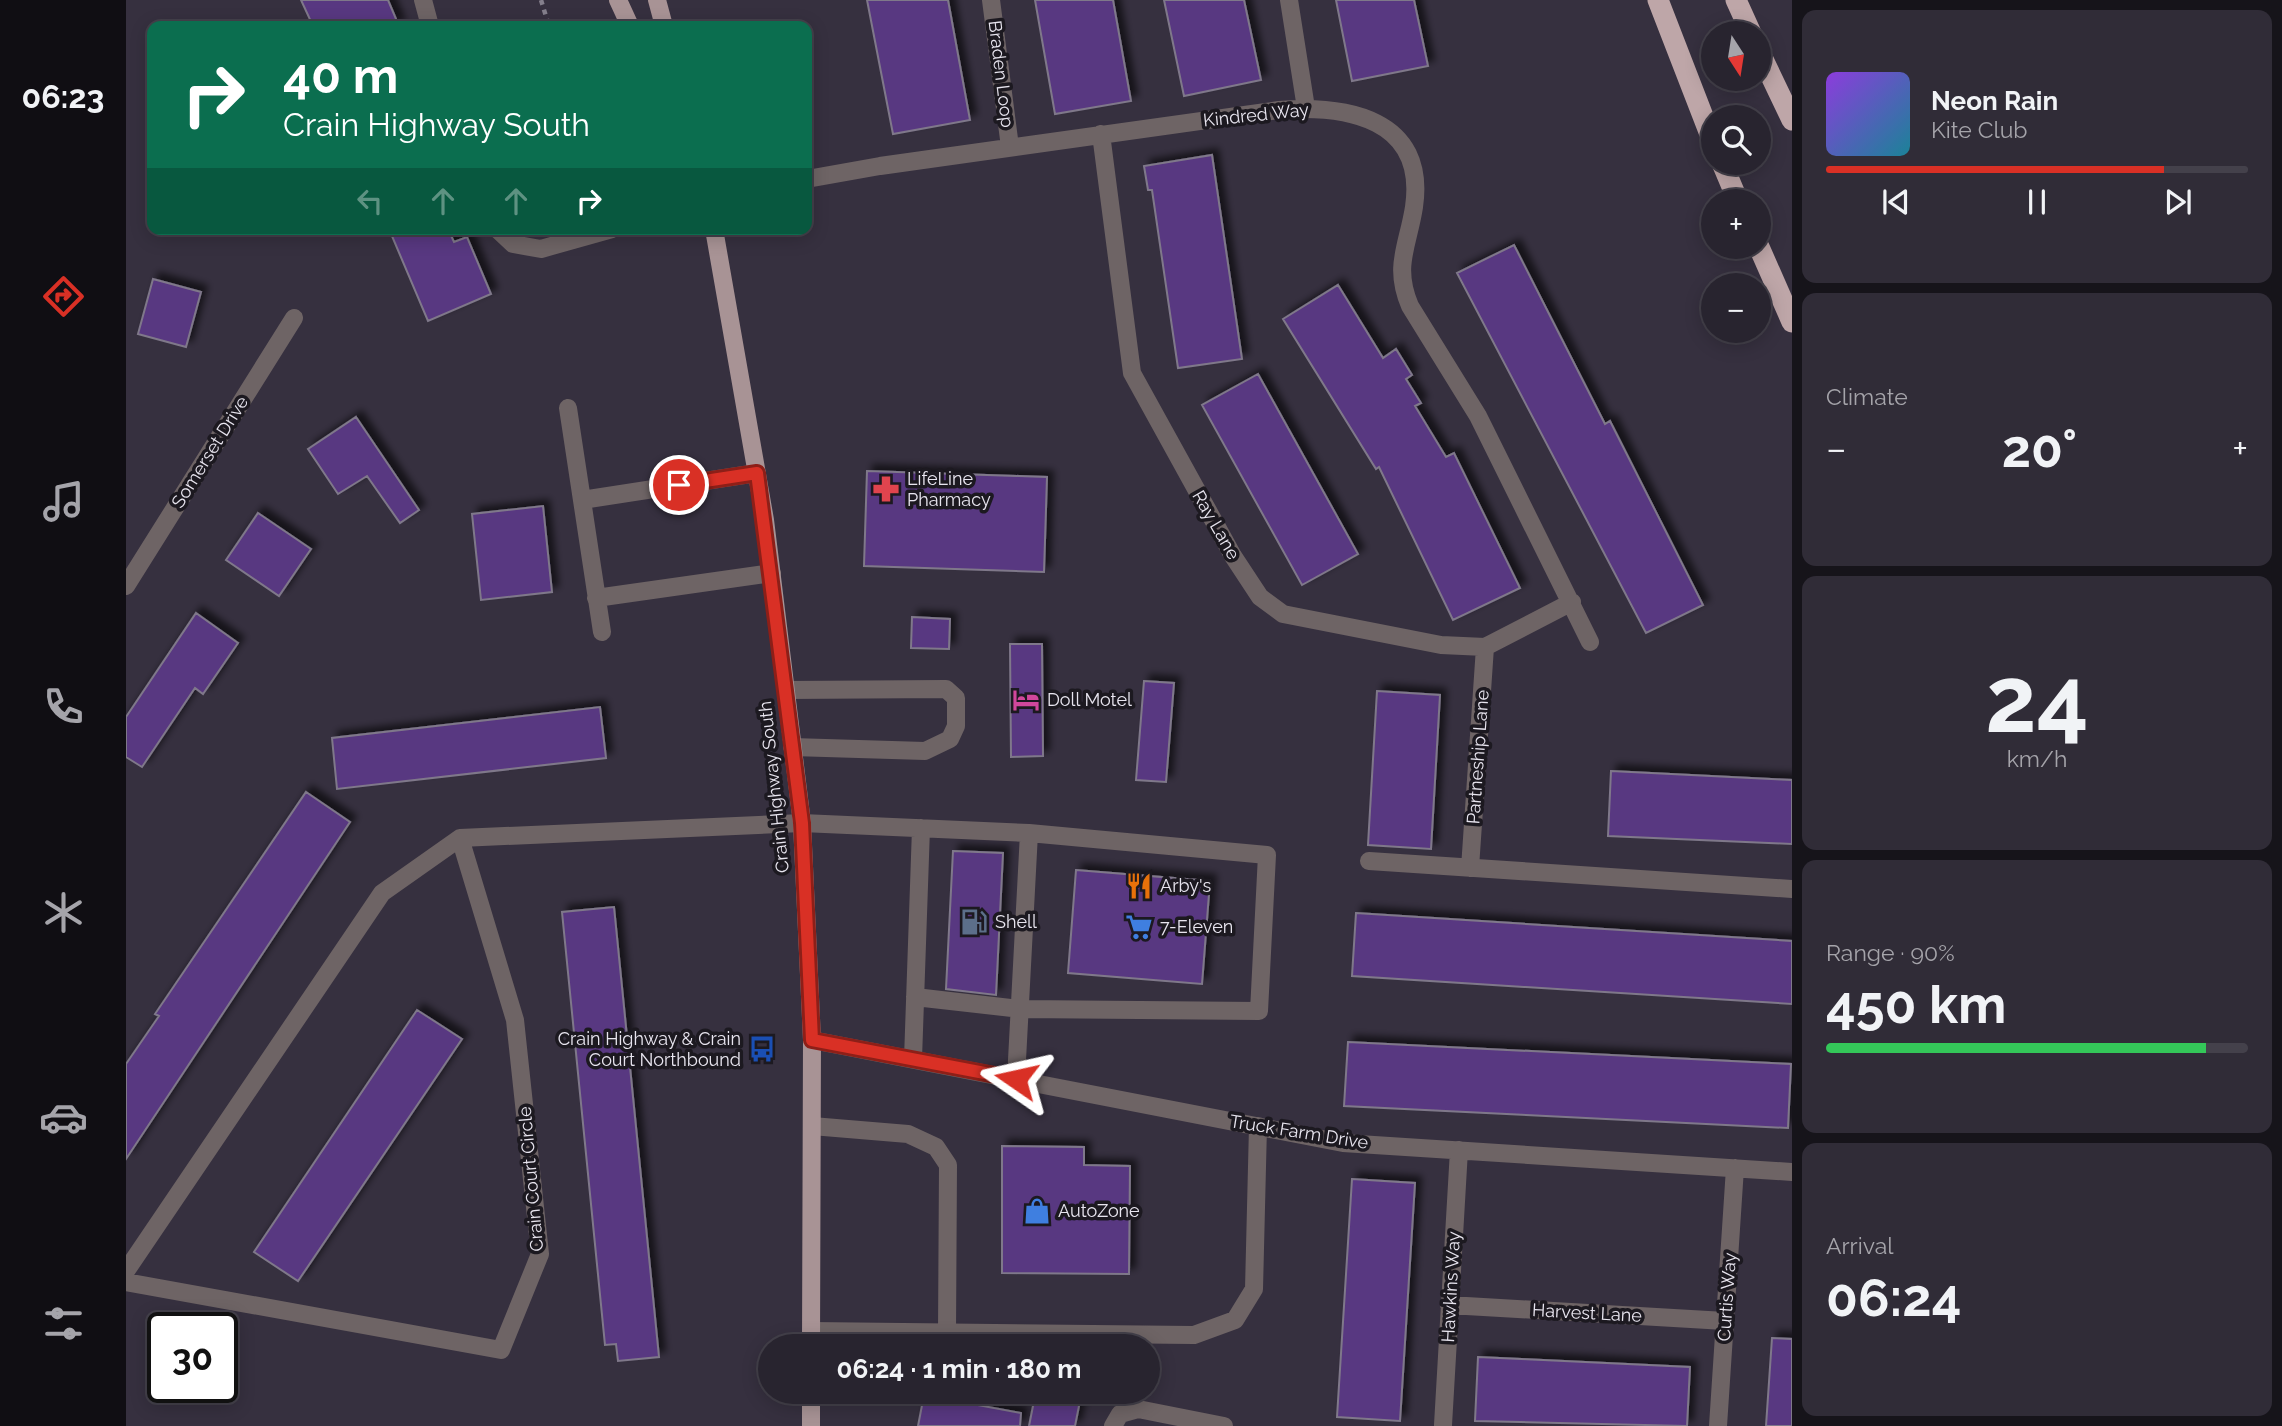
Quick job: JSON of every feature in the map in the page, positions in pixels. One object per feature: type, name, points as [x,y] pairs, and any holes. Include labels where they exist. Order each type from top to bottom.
[{"type":"highway","points":[[1658,0],[1701,111]]},
{"type":"highway","points":[[1736,0],[1746,21]]},
{"type":"highway","points":[[1771,76],[1792,120]]},
{"type":"highway","points":[[1764,259],[1792,322]]},
{"type":"main road","points":[[618,0],[628,21]]},
{"type":"main road","points":[[657,0],[663,21]]},
{"type":"main road","name":"Crain Highway South","points":[[715,235],[772,573],[802,823],[812,1040],[811,1334]]},
{"type":"main road","points":[[811,1404],[811,1426]]},
{"type":"street","points":[[423,0],[429,21]]},
{"type":"street","name":"Braden Loop","points":[[991,0],[1010,148]]},
{"type":"street","points":[[1289,0],[1306,108]]},
{"type":"street","name":"Kindred Way","points":[[812,178],[1101,134],[1306,108],[1362,116],[1386,128],[1401,142],[1412,162],[1416,183],[1414,207],[1402,255],[1402,288],[1410,306],[1478,416],[1590,642]]},
{"type":"street","name":"Ray Lane","points":[[1101,134],[1132,373],[1233,556],[1260,597],[1283,614],[1441,645],[1485,647],[1572,602]]},
{"type":"street","points":[[503,235],[513,244],[541,249],[591,235]]},
{"type":"street","name":"Somerset Drive","points":[[130,573],[294,318]]},
{"type":"street","points":[[568,408],[601,632]]},
{"type":"street","points":[[582,500],[757,473]]},
{"type":"street","points":[[596,597],[772,573]]},
{"type":"street","name":"Partneship Lane","points":[[1470,868],[1485,647]]},
{"type":"street","points":[[786,690],[946,689],[956,698],[956,726],[950,739],[925,751],[792,747]]},
{"type":"street","points":[[126,1271],[382,893],[460,838],[802,823],[1029,833],[1267,855],[1259,1012],[1020,1009],[915,997]]},
{"type":"street","points":[[913,1059],[921,828]]},
{"type":"street","points":[[1016,1079],[1029,833]]},
{"type":"street","name":"Crain Court Circle","points":[[126,1282],[501,1350],[540,1254],[515,1020],[460,838]]},
{"type":"street","points":[[1369,861],[1792,889]]},
{"type":"street","name":"Truck Farm Drive","points":[[812,1040],[1343,1143],[1792,1172]]},
{"type":"street","points":[[812,1126],[908,1134],[936,1147],[948,1165],[947,1332]]},
{"type":"street","points":[[902,1334],[947,1332],[1194,1335],[1235,1320],[1254,1289],[1258,1126]]},
{"type":"street","name":"Hawkins Way","points":[[1443,1424],[1459,1150]]},
{"type":"street","name":"Curtis Way","points":[[1718,1426],[1735,1168]]},
{"type":"street","name":"Harvest Lane","points":[[1449,1306],[1725,1321]]},
{"type":"street","points":[[1112,1426],[1120,1414],[1138,1409],[1224,1426]]},
{"type":"path","points":[[541,0],[547,21]]},
{"type":"building","points":[[301,0],[388,0],[397,21],[311,21]]},
{"type":"building","points":[[867,0],[948,0],[970,120],[893,134]]},
{"type":"building","points":[[1035,0],[1113,0],[1131,101],[1055,114]]},
{"type":"building","points":[[1164,0],[1244,0],[1261,80],[1184,96]]},
{"type":"building","points":[[1336,0],[1414,0],[1428,66],[1352,81]]},
{"type":"building","points":[[1212,155],[1242,359],[1178,368],[1152,190],[1148,190],[1144,166]]},
{"type":"building","points":[[392,235],[451,235],[454,242],[467,237],[491,294],[428,321]]},
{"type":"building","points":[[1514,245],[1605,424],[1610,421],[1703,605],[1646,633],[1457,273]]},
{"type":"building","points":[[153,279],[201,292],[186,347],[138,334]]},
{"type":"building","points":[[1338,285],[1383,358],[1396,349],[1412,375],[1406,379],[1421,403],[1415,406],[1446,457],[1454,453],[1520,588],[1453,620],[1379,467],[1376,469],[1283,319]]},
{"type":"building","points":[[1258,374],[1358,554],[1302,585],[1202,405]]},
{"type":"building","points":[[356,417],[419,510],[400,523],[367,476],[338,494],[308,449]]},
{"type":"building","points":[[867,471],[1047,477],[1044,572],[864,566]]},
{"type":"building","points":[[543,506],[552,592],[481,600],[472,514]]},
{"type":"building","points":[[258,513],[311,549],[279,596],[226,560]]},
{"type":"building","points":[[196,613],[238,643],[203,694],[195,688],[142,767],[126,757],[126,717]]},
{"type":"building","points":[[912,617],[950,619],[949,649],[911,648]]},
{"type":"building","name":"Doll Motel","points":[[1010,644],[1042,644],[1043,756],[1011,757]]},
{"type":"building","points":[[1144,681],[1174,683],[1166,782],[1136,780]]},
{"type":"building","points":[[1377,691],[1440,695],[1431,849],[1368,845]]},
{"type":"building","points":[[600,707],[606,758],[337,789],[332,738]]},
{"type":"building","points":[[1611,771],[1792,780],[1792,844],[1608,836]]},
{"type":"building","points":[[306,792],[350,822],[126,1159],[126,1064],[159,1016],[155,1014]]},
{"type":"building","name":"Shell","points":[[953,851],[1003,853],[996,995],[946,989]]},
{"type":"building","name":"7-Eleven","points":[[1076,870],[1210,881],[1202,984],[1068,973]]},
{"type":"building","points":[[614,907],[659,1357],[618,1361],[616,1344],[605,1345],[562,912]]},
{"type":"building","points":[[1356,913],[1792,941],[1792,1004],[1352,976]]},
{"type":"building","points":[[417,1010],[462,1039],[298,1281],[254,1252]]},
{"type":"building","points":[[1348,1042],[1791,1064],[1788,1128],[1344,1106]]},
{"type":"building","points":[[1002,1146],[1084,1147],[1084,1165],[1130,1166],[1129,1274],[1002,1273]]},
{"type":"building","points":[[1352,1179],[1415,1183],[1400,1421],[1337,1417]]},
{"type":"building","points":[[1772,1338],[1792,1339],[1792,1426],[1766,1426]]},
{"type":"building","points":[[1478,1357],[1690,1367],[1687,1426],[1475,1421]]},
{"type":"building","points":[[922,1404],[972,1404],[1021,1413],[1020,1426],[918,1426]]},
{"type":"building","points":[[1033,1404],[1079,1404],[1075,1426],[1029,1426]]},
{"type":"place","name":"LifeLine Pharmacy","points":[[886,489]]},
{"type":"place","name":"Doll Motel","points":[[1026,700]]},
{"type":"place","name":"Arby's","points":[[1139,886]]},
{"type":"place","name":"Shell","points":[[974,922]]},
{"type":"place","name":"7-Eleven","points":[[1139,927]]},
{"type":"place","name":"Crain Highway & Crain Court Northbound","points":[[762,1049]]},
{"type":"place","name":"AutoZone","points":[[1037,1211]]},
{"type":"route","points":[[679,485],[757,473],[802,823],[812,1040],[1016,1079]]}]
